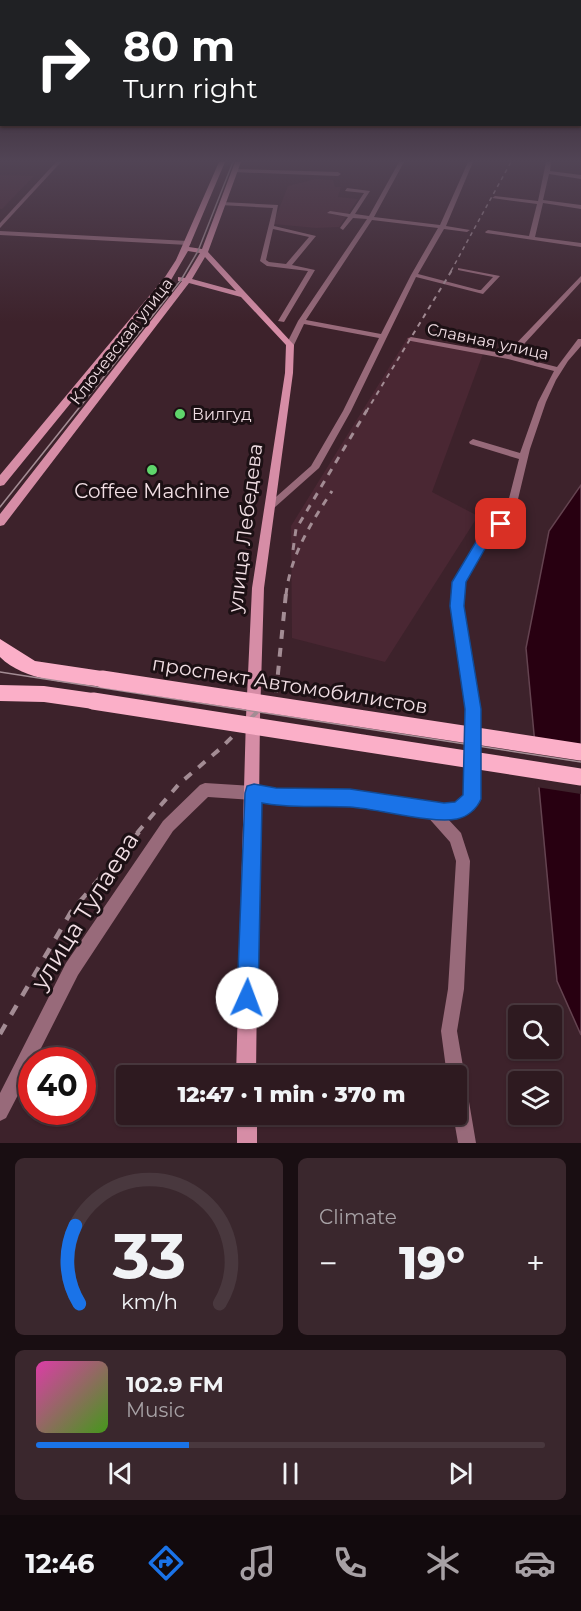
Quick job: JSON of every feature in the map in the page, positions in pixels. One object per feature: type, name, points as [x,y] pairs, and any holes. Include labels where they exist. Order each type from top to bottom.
[{"type":"main road","name":"Ключевская улица","points":[[0,482],[168,278],[187,246],[200,215]]},
{"type":"main road","name":"Ключевская улица","points":[[0,522],[187,280],[204,252],[218,215]]},
{"type":"main road","points":[[187,246],[204,252],[290,345]]},
{"type":"main road","points":[[168,278],[218,288],[247,300]]},
{"type":"main road","points":[[171,300],[191,291],[218,288]]},
{"type":"main road","name":"улица Лебедева","points":[[246,1065],[254,793],[253,717],[258,588],[261,554],[271,506],[289,373],[290,345]]},
{"type":"main road","name":"проспект Автомобилистов","points":[[0,646],[7,655],[37,669],[581,752]]},
{"type":"main road","points":[[0,693],[44,694],[93,701],[581,777]]},
{"type":"main road","points":[[247,1125],[247,1143]]},
{"type":"street","points":[[0,226],[11,215]]},
{"type":"street","points":[[274,215],[263,263],[312,270],[282,321]]},
{"type":"street","points":[[347,215],[467,230]]},
{"type":"street","name":"улица Лебедева","points":[[290,345],[303,321],[372,215]]},
{"type":"street","points":[[271,506],[314,468],[347,411],[382,336],[447,215]]},
{"type":"street","points":[[532,238],[537,215]]},
{"type":"street","points":[[343,228],[352,216]]},
{"type":"street","points":[[271,227],[313,234],[288,266]]},
{"type":"street","points":[[488,232],[581,244]]},
{"type":"street","points":[[0,233],[187,246]]},
{"type":"street","points":[[414,275],[479,292],[483,292],[497,276],[460,269]]},
{"type":"street","points":[[508,357],[581,278]]},
{"type":"street","points":[[265,319],[303,321],[382,336]]},
{"type":"street","name":"Славная улица","points":[[411,339],[508,357],[560,370]]},
{"type":"street","points":[[473,442],[524,457],[535,415],[560,370],[581,341]]},
{"type":"street","name":"улица Тулаева","points":[[0,1112],[72,969],[168,826],[205,790],[254,793],[286,798],[360,799],[430,810],[459,810],[472,799],[473,709],[457,606],[459,582],[490,528],[508,520],[524,457]]},
{"type":"street","points":[[430,810],[456,838],[463,861],[456,989],[449,1031],[454,1065]]},
{"type":"street","points":[[464,1125],[467,1143]]},
{"type":"shaded area","points":[[276,215],[347,215],[339,227],[316,228],[273,224]]},
{"type":"shaded area","points":[[408,337],[484,351],[432,492],[478,516],[385,662],[292,638],[291,526]]},
{"type":"shaded area","points":[[581,485],[581,1035],[557,981],[526,648],[549,531]]},
{"type":"pier","points":[[531,737],[581,744],[581,794],[536,787]]},
{"type":"tram line","points":[[0,507],[181,280],[198,251],[212,215]]},
{"type":"tram line","points":[[0,672],[581,762]]},
{"type":"railway","points":[[451,271],[482,215]]},
{"type":"railway","points":[[366,412],[452,270]]},
{"type":"railway","points":[[293,550],[296,529],[367,410]]},
{"type":"railway","points":[[286,595],[297,553],[309,528],[332,491]]},
{"type":"railway","points":[[137,833],[179,784],[221,748],[276,693],[286,593]]},
{"type":"railway","points":[[0,1034],[71,912],[139,832]]},
{"type":"place","name":"Вилгуд","points":[[180,414]]},
{"type":"place","name":"Coffee Machine","points":[[152,470]]},
{"type":"route","points":[[247,998],[254,793],[307,799],[350,798],[444,812],[459,810],[472,799],[473,709],[457,606],[459,582],[490,528],[501,524]]}]
